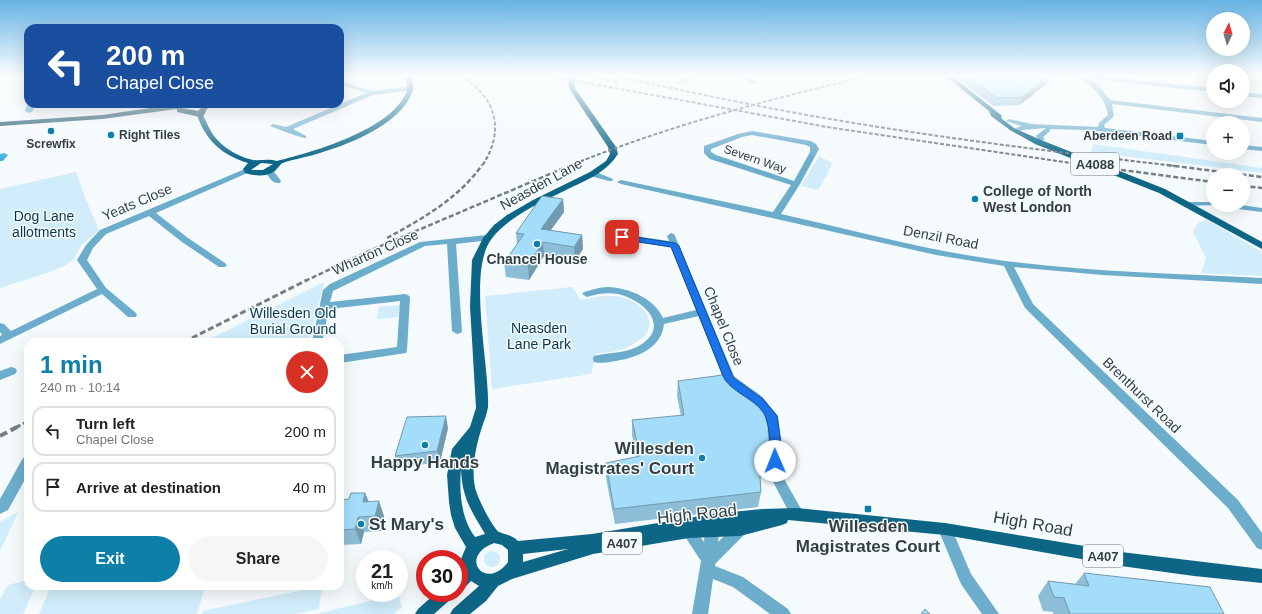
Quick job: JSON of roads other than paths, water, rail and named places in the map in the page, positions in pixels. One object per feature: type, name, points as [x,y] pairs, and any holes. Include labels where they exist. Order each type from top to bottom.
[{"type":"highway","points":[[0,118],[149,108]]},
{"type":"highway","points":[[0,124],[102,117],[157,108]]},
{"type":"highway","points":[[171,108],[186,110],[200,115],[204,108]]},
{"type":"main road","points":[[277,163],[276,166],[269,171],[259,173],[248,171],[247,169],[255,163],[266,160],[277,163],[328,148],[381,123],[404,104]]},
{"type":"main road","name":"Neasden Lane","points":[[494,537],[474,504],[468,487],[467,469],[475,429],[482,408],[475,306],[477,264],[482,246],[497,227],[510,217],[536,202],[593,174],[609,162],[614,154],[612,147],[583,104]]},
{"type":"main road","name":"A4088","points":[[982,104],[992,112],[1009,121],[1038,142],[1044,142],[1056,149],[1162,190],[1262,246]]},
{"type":"main road","name":"A4088","points":[[992,112],[993,115],[1000,121],[1021,130]]},
{"type":"main road","points":[[200,115],[205,130],[216,145],[241,159],[255,163]]},
{"type":"main road","name":"Neasden Lane","points":[[474,547],[467,540],[456,506],[452,477],[457,451],[475,429]]},
{"type":"main road","name":"High Road","points":[[515,548],[712,526],[740,530],[797,514]]},
{"type":"main road","name":"High Road","points":[[458,614],[482,596],[493,581],[508,574],[593,548],[689,532],[762,515],[797,514],[945,529],[1121,559],[1262,576]]},
{"type":"main road","points":[[493,581],[480,580],[470,572],[468,568],[468,557],[474,547],[480,542],[494,537],[507,540],[515,548],[515,564],[508,574]]},
{"type":"main road","points":[[423,614],[437,602]]},
{"type":"street","points":[[1102,129],[1101,124],[1111,116],[1108,104]]},
{"type":"street","points":[[1122,104],[1262,120]]},
{"type":"street","points":[[287,129],[335,108]]},
{"type":"street","points":[[1009,121],[1035,126],[1102,129],[1206,142]]},
{"type":"street","points":[[273,126],[287,129],[304,137]]},
{"type":"street","points":[[1021,130],[1035,126]]},
{"type":"street","points":[[1021,130],[1048,130],[1064,128]]},
{"type":"street","points":[[1044,142],[1039,136],[1048,130]]},
{"type":"street","name":"Severn Way","points":[[752,133],[808,143],[815,149],[796,184],[712,157],[708,153],[707,148],[740,135],[752,133]]},
{"type":"street","points":[[1250,148],[1262,149]]},
{"type":"street","name":"Yeats Close","points":[[132,315],[103,290],[82,260],[89,247],[103,232],[248,171]]},
{"type":"street","points":[[269,171],[272,178],[277,181]]},
{"type":"street","points":[[593,174],[609,179]]},
{"type":"street","name":"Denzil Road","points":[[621,182],[944,253],[1007,264],[1080,271],[1262,281]]},
{"type":"street","points":[[776,215],[796,184]]},
{"type":"street","points":[[1187,204],[1206,204]]},
{"type":"street","points":[[1250,209],[1262,210]]},
{"type":"street","points":[[150,212],[185,240],[222,265]]},
{"type":"street","name":"Chapel Close","points":[[622,237],[673,241],[729,378],[734,384],[759,401],[772,416],[776,450],[774,472],[797,514]]},
{"type":"street","name":"Wharton Close","points":[[318,338],[328,290],[333,286],[423,244],[487,238]]},
{"type":"street","points":[[451,241],[457,331]]},
{"type":"street","name":"Brenthurst Road","points":[[1007,264],[1029,306],[1233,504],[1262,544]]},
{"type":"street","points":[[0,326],[5,338],[103,290]]},
{"type":"street","points":[[587,294],[607,290],[630,294],[650,305],[659,322],[658,331],[652,341],[642,349],[623,356],[598,359]]},
{"type":"street","points":[[325,306],[405,297],[402,350],[344,358]]},
{"type":"street","points":[[659,322],[703,312]]},
{"type":"street","points":[[0,376],[11,371]]},
{"type":"street","points":[[0,508],[3,506],[24,469]]},
{"type":"street","points":[[700,614],[708,565],[712,526]]},
{"type":"street","points":[[945,529],[966,579],[991,614]]},
{"type":"street","points":[[708,565],[740,530]]},
{"type":"street","points":[[689,532],[708,565],[738,582],[783,614]]},
{"type":"waterway","points":[[0,159],[4,155]]},
{"type":"railway","points":[[482,166],[494,140],[494,115],[489,104]]},
{"type":"railway","points":[[700,104],[734,110]]},
{"type":"railway","points":[[746,104],[753,105]]},
{"type":"railway","points":[[753,105],[758,104]]},
{"type":"railway","points":[[734,110],[753,105]]},
{"type":"railway","points":[[753,105],[889,129],[1173,166]]},
{"type":"railway","points":[[569,166],[643,138],[734,110]]},
{"type":"railway","points":[[734,110],[827,127],[1086,165]]},
{"type":"railway","points":[[387,238],[439,207],[451,198],[473,177],[482,165]]},
{"type":"railway","points":[[305,281],[369,251],[571,165]]},
{"type":"railway","points":[[1086,165],[1206,181]]},
{"type":"railway","points":[[1086,165],[1091,166]]},
{"type":"railway","points":[[1167,165],[1173,166]]},
{"type":"railway","points":[[1173,166],[1262,177]]},
{"type":"railway","points":[[1250,187],[1262,188]]},
{"type":"railway","points":[[192,338],[305,281]]},
{"type":"railway","points":[[15,428],[24,423]]},
{"type":"railway","points":[[0,436],[17,427]]},
{"type":"place","name":"Screwfix","points":[[51,131]]},
{"type":"place","name":"Right Tiles","points":[[111,135]]},
{"type":"place","name":"Aberdeen Road","points":[[1180,136]]},
{"type":"place","name":"College of North West London","points":[[975,199]]},
{"type":"place","name":"Chancel House","points":[[537,244]]},
{"type":"place","name":"Happy Hands","points":[[425,445]]},
{"type":"place","name":"Willesden Magistrates' Court","points":[[702,458]]},
{"type":"place","name":"Willesden Magistrates Court","points":[[868,509]]},
{"type":"place","name":"St Mary's","points":[[361,524]]},
{"type":"park label","name":"Dog Lane allotments","points":[[44,224]]},
{"type":"park label","name":"Willesden Old Burial Ground","points":[[293,322]]},
{"type":"park label","name":"Neasden Lane Park","points":[[539,336]]}]
